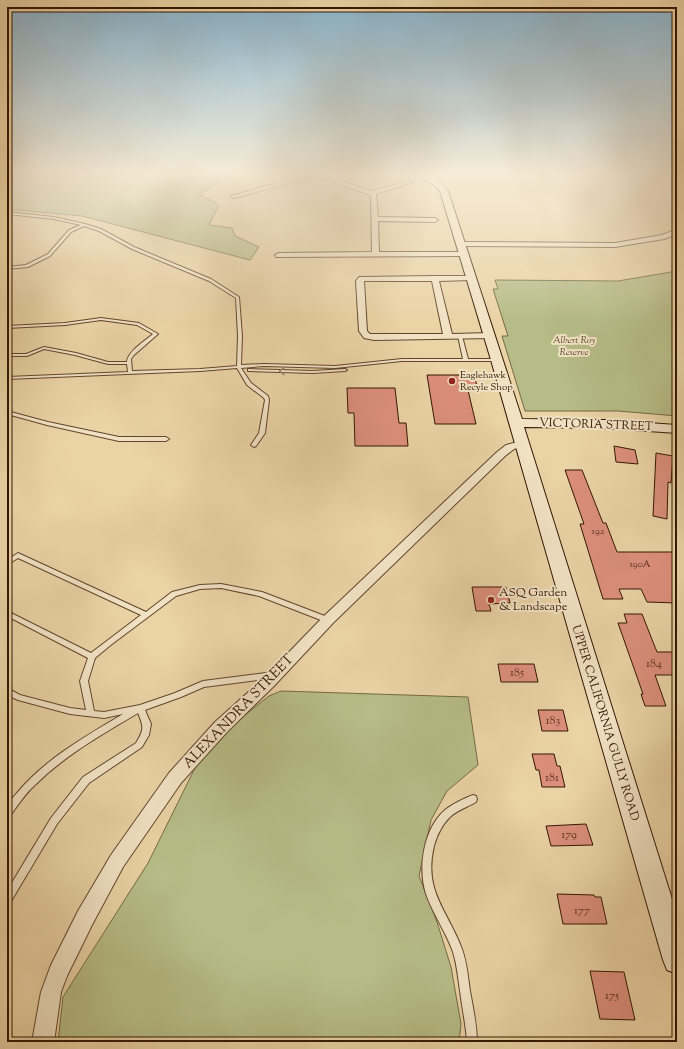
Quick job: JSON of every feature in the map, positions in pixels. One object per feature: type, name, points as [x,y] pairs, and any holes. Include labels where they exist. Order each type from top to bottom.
[{"type":"street","points":[[374,223],[376,254]]},
{"type":"street","name":"UPPER CALIFORNIA GULLY ROAD","points":[[455,223],[490,336],[521,444],[677,960]]},
{"type":"street","points":[[279,255],[376,254],[463,249],[615,245],[664,237],[677,232]]},
{"type":"street","points":[[471,278],[370,278],[361,280],[363,331],[367,336],[374,337],[490,336]]},
{"type":"street","points":[[435,278],[448,336]]},
{"type":"street","name":"VICTORIA STREET","points":[[515,423],[604,424],[677,429]]},
{"type":"street","name":"ALEXANDRA STREET","points":[[43,1042],[51,992],[58,972],[85,918],[117,862],[154,807],[185,767],[221,727],[275,675],[328,620],[502,454],[510,447],[521,444]]},
{"type":"lane","points":[[75,223],[100,230],[133,248],[210,280],[238,298],[240,336],[239,368],[249,384],[266,397],[267,400],[262,433],[254,445]]},
{"type":"lane","points":[[7,268],[27,266],[49,255],[70,230],[84,225]]},
{"type":"lane","points":[[7,327],[65,324],[101,318],[138,324],[156,334],[137,348],[129,359],[130,372]]},
{"type":"lane","points":[[460,336],[466,360]]},
{"type":"lane","points":[[7,355],[27,354],[44,348],[76,354],[108,363],[129,363]]},
{"type":"lane","points":[[7,378],[239,368],[276,371],[331,372],[416,360],[497,360]]},
{"type":"lane","points":[[7,412],[47,423],[119,439],[166,439]]},
{"type":"lane","points":[[7,563],[18,555],[145,614]]},
{"type":"lane","points":[[91,714],[84,681],[92,657],[145,614],[174,594],[189,589],[221,586],[260,594],[328,620]]},
{"type":"lane","points":[[7,613],[92,657]]},
{"type":"lane","points":[[7,691],[18,697],[70,711],[104,715],[140,708],[178,695],[203,684],[275,675]]},
{"type":"lane","points":[[7,814],[19,796],[40,774],[67,754],[140,708]]},
{"type":"lane","points":[[7,900],[54,821],[86,780],[139,745],[145,735],[147,724],[140,708]]},
{"type":"lane","points":[[472,1042],[471,1025],[457,949],[430,894],[427,881],[427,869],[431,840],[435,830],[448,814],[473,799]]},
{"type":"green space","points":[[109,223],[210,223],[209,225],[232,228],[235,236],[259,247],[250,260]]},
{"type":"green space","name":"Albert Roy Reserve","points":[[677,271],[677,416],[618,411],[525,411],[502,336],[508,336],[493,289],[498,289],[495,280],[618,281]]},
{"type":"green space","points":[[281,691],[468,697],[478,765],[447,791],[431,820],[419,876],[437,922],[451,967],[461,1024],[459,1042],[58,1042],[63,997],[148,863],[195,768],[235,723],[269,696]]},
{"type":"building","points":[[427,375],[474,375],[477,386],[467,386],[476,424],[435,424]]},
{"type":"building","points":[[347,388],[395,388],[399,423],[406,423],[408,446],[355,446],[354,413],[348,413]]},
{"type":"building","points":[[614,446],[635,450],[638,464],[616,462]]},
{"type":"building","points":[[656,453],[673,456],[671,483],[668,482],[667,519],[653,516]]},
{"type":"building","points":[[565,470],[582,470],[603,523],[606,523],[617,552],[675,552],[677,556],[677,603],[647,602],[641,589],[619,589],[623,599],[603,599],[580,524],[584,524]]},
{"type":"building","name":"ASQ Garden & Landscape","points":[[472,587],[506,587],[510,603],[489,604],[491,611],[476,611]]},
{"type":"building","points":[[624,614],[642,614],[657,652],[677,652],[677,675],[655,675],[666,706],[645,706],[641,694],[643,694],[618,623],[627,623]]},
{"type":"building","points":[[498,664],[534,664],[538,682],[501,682]]},
{"type":"building","points":[[538,710],[563,710],[568,731],[542,731]]},
{"type":"building","points":[[532,754],[554,754],[557,766],[560,766],[565,787],[542,787],[539,770],[536,770]]},
{"type":"building","points":[[586,824],[593,845],[551,846],[546,826]]},
{"type":"building","points":[[557,894],[594,895],[595,897],[601,897],[607,924],[563,924]]},
{"type":"building","points":[[590,971],[624,972],[635,1020],[600,1019]]},
{"type":"place","name":"Eaglehawk Recyle Shop","points":[[452,381]]},
{"type":"place","name":"ASQ Garden & Landscape","points":[[491,600]]}]
